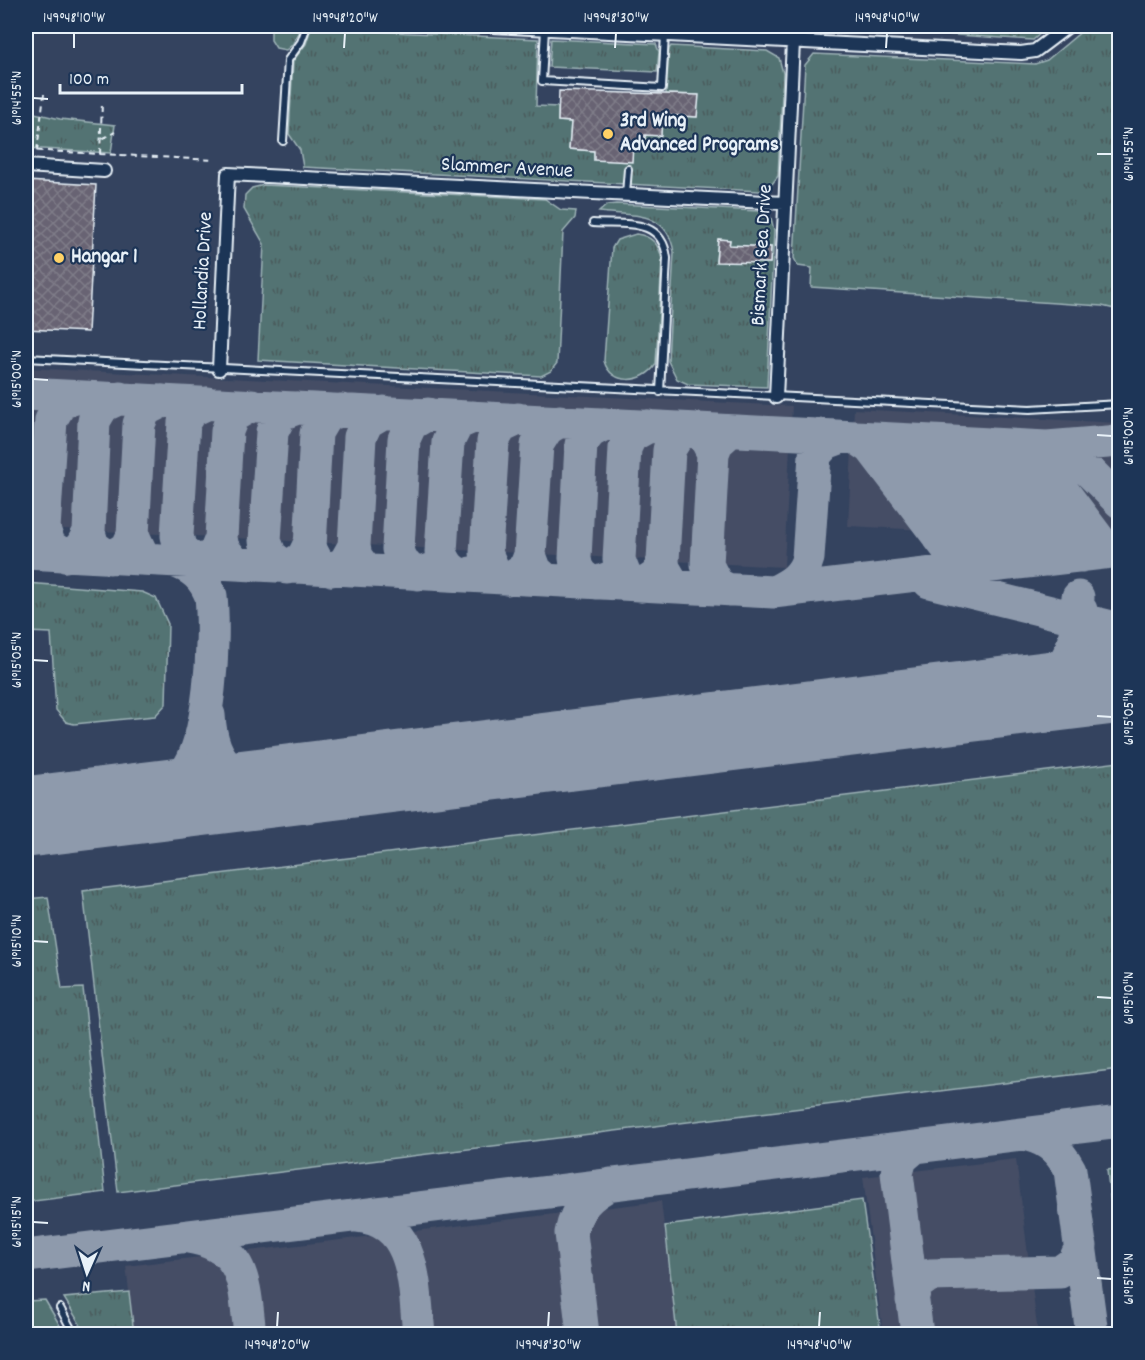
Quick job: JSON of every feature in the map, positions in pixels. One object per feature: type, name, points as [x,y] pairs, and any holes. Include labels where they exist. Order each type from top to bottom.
[{"type":"street","points":[[493,26],[1021,53],[1035,51],[1068,26]]},
{"type":"street","name":"Bismark Sea Drive","points":[[776,397],[793,42]]},
{"type":"street","points":[[26,166],[104,171]]},
{"type":"street","name":"Slammer Avenue","points":[[228,174],[784,203]]},
{"type":"street","name":"Hollandia Drive","points":[[219,369],[228,174]]},
{"type":"lane","points":[[283,141],[288,60],[302,42],[307,26]]},
{"type":"lane","points":[[545,28],[542,81],[662,88],[665,35]]},
{"type":"lane","points":[[626,195],[628,169]]},
{"type":"lane","points":[[593,223],[643,226],[658,233],[665,244],[667,258],[660,392]]},
{"type":"lane","points":[[26,358],[1030,409],[1119,404]]},
{"type":"lane","points":[[60,1308],[74,1335]]},
{"type":"path","points":[[37,151],[44,94]]},
{"type":"path","points":[[100,154],[102,103]]},
{"type":"path","points":[[100,140],[115,132]]},
{"type":"path","points":[[26,150],[213,160]]},
{"type":"shaded area","points":[[26,368],[792,406],[784,567],[26,527]]},
{"type":"shaded area","points":[[854,409],[1119,423],[1119,529],[1058,537],[848,526]]},
{"type":"shaded area","points":[[1016,1159],[1038,1334],[883,1334],[863,1177]]},
{"type":"shaded area","points":[[661,1201],[677,1334],[134,1334],[126,1266]]},
{"type":"green space","points":[[275,26],[301,29],[292,45],[286,50],[276,48],[271,40],[271,29],[275,29]]},
{"type":"green space","points":[[820,26],[1049,26],[1033,40]]},
{"type":"green space","points":[[1088,26],[1119,26],[1119,310],[1102,306],[811,287],[812,268],[798,266],[794,258],[805,65],[814,54],[1035,64],[1047,60]]},
{"type":"green space","points":[[311,28],[538,39],[536,106],[558,107],[558,121],[571,122],[569,149],[594,151],[594,160],[633,145],[645,146],[646,119],[632,114],[697,117],[698,95],[666,94],[671,46],[767,51],[779,58],[783,73],[778,176],[769,188],[760,191],[303,167],[300,150],[289,134],[293,61],[306,44]]},
{"type":"green space","points":[[551,39],[656,44],[659,52],[657,72],[549,67]]},
{"type":"green space","points":[[26,111],[60,119],[115,125],[111,153],[26,148]]},
{"type":"green space","points":[[264,185],[545,199],[561,210],[576,211],[575,218],[563,232],[557,363],[551,371],[541,376],[258,360],[264,244],[244,209],[245,195],[252,188]]},
{"type":"green space","points":[[607,205],[759,211],[771,218],[774,230],[767,387],[688,384],[677,379],[668,361],[674,252],[670,238],[656,222],[647,218],[599,212]],"holes":[[[718,239],[730,240],[728,262],[716,261]],[[743,246],[771,247],[770,263],[743,262]]]},
{"type":"green space","points":[[636,234],[654,242],[662,259],[656,364],[644,375],[628,379],[613,375],[604,361],[612,248],[617,240]]},
{"type":"green space","points":[[26,583],[142,592],[156,598],[168,624],[166,704],[155,716],[74,724],[66,722],[56,710],[51,633],[26,632]]},
{"type":"green space","points":[[1119,762],[1119,1069],[118,1192],[83,891]]},
{"type":"green space","points":[[48,897],[62,989],[83,988],[105,1192],[26,1202],[26,899]]},
{"type":"green space","points":[[1120,1168],[1119,1274],[1107,1170]]},
{"type":"green space","points":[[862,1200],[881,1334],[677,1334],[665,1226]]},
{"type":"green space","points":[[129,1292],[134,1334],[86,1334],[64,1298]]},
{"type":"green space","points":[[45,1300],[65,1334],[26,1334],[26,1301]]},
{"type":"building","name":"3rd Wing Advanced Programs","points":[[559,91],[699,95],[697,117],[662,115],[661,136],[645,135],[645,146],[633,145],[632,162],[594,160],[594,151],[569,149],[571,122],[558,121]]},
{"type":"building","name":"Hangar 1","points":[[26,181],[96,185],[88,332],[26,329]]},
{"type":"building","points":[[718,239],[730,240],[729,245],[771,247],[770,263],[716,262]]},
{"type":"taxiway","points":[[26,394],[1047,447],[1120,441]]},
{"type":"taxiway","points":[[78,397],[61,403],[51,420],[44,529],[50,546],[65,556],[80,549],[89,532]]},
{"type":"taxiway","points":[[120,398],[103,406],[94,421],[89,532],[93,546],[110,558],[127,548],[133,535]]},
{"type":"taxiway","points":[[142,554],[133,535],[139,424],[145,410],[163,401]]},
{"type":"taxiway","points":[[208,403],[191,411],[184,422],[177,536],[181,550],[199,563],[215,553],[221,538]]},
{"type":"taxiway","points":[[231,558],[223,548],[221,538],[227,431],[233,416],[252,405]]},
{"type":"taxiway","points":[[297,408],[281,414],[272,432],[265,541],[271,556],[287,568],[303,557],[310,543]]},
{"type":"taxiway","points":[[342,410],[326,416],[316,433],[310,548],[318,563],[331,570],[345,562],[354,546]]},
{"type":"taxiway","points":[[363,566],[356,557],[354,546],[360,437],[367,422],[384,412]]},
{"type":"taxiway","points":[[428,414],[411,424],[404,439],[398,549],[403,561],[414,572],[418,574],[429,570]]},
{"type":"taxiway","points":[[471,573],[465,576],[453,570],[441,552],[448,442],[457,424],[473,417]]},
{"type":"taxiway","points":[[518,419],[501,427],[493,441],[486,553],[494,571],[507,579],[525,568],[530,555]]},
{"type":"taxiway","points":[[541,575],[536,571],[530,555],[537,445],[547,429],[560,421]]},
{"type":"taxiway","points":[[605,424],[590,432],[581,444],[575,558],[579,571],[587,579],[596,583],[606,579]]},
{"type":"taxiway","points":[[649,426],[631,436],[625,448],[619,560],[626,578],[641,586],[657,575],[663,561]]},
{"type":"taxiway","points":[[671,580],[663,561],[669,450],[677,437],[690,429],[704,436],[713,453]]},
{"type":"taxiway","points":[[726,435],[717,443],[713,453],[707,565],[717,584],[729,590]]},
{"type":"taxiway","points":[[774,592],[795,579],[806,565],[815,455],[826,443],[842,437]]},
{"type":"taxiway","points":[[855,437],[871,448],[957,561],[962,565],[975,568]]},
{"type":"taxiway","points":[[897,440],[912,449],[992,556],[1000,562],[1010,564]]},
{"type":"taxiway","points":[[936,442],[953,450],[1030,552],[1046,560]]},
{"type":"taxiway","points":[[976,444],[994,453],[1068,551],[1082,556]]},
{"type":"taxiway","points":[[1021,446],[1035,454],[1101,542],[1106,547],[1120,550]]},
{"type":"taxiway","points":[[1058,447],[1071,453],[1120,502]]},
{"type":"taxiway","points":[[26,553],[773,592],[1120,551]]},
{"type":"taxiway","points":[[132,804],[166,789],[183,775],[200,739],[205,715],[211,663],[211,596],[196,574],[173,561]]},
{"type":"taxiway","points":[[929,582],[1120,629]]},
{"type":"taxiway","points":[[995,698],[1035,685],[1050,677],[1061,667],[1074,640],[1078,597]]},
{"type":"taxiway","points":[[1081,610],[1095,640],[1120,661]]},
{"type":"taxiway","points":[[209,715],[211,734],[216,749],[222,761],[232,770],[256,780],[290,784]]},
{"type":"taxiway","points":[[26,1256],[1120,1122]]},
{"type":"taxiway","points":[[1020,1134],[1029,1135],[1050,1145],[1070,1170],[1092,1334]]},
{"type":"taxiway","points":[[915,1147],[901,1159],[897,1173],[917,1334]]},
{"type":"taxiway","points":[[583,1334],[571,1233],[580,1209],[596,1193],[611,1184]]},
{"type":"taxiway","points":[[357,1216],[377,1221],[392,1230],[402,1244],[413,1278],[419,1334]]},
{"type":"taxiway","points":[[188,1237],[222,1249],[232,1259],[239,1270],[243,1284],[250,1334]]},
{"type":"taxiway","points":[[912,1300],[916,1285],[930,1275],[1060,1272],[1074,1262],[1081,1246]]},
{"type":"runway","points":[[26,817],[1120,683]]},
{"type":"place","name":"3rd Wing Advanced Programs","points":[[608,134]]},
{"type":"place","name":"Hangar 1","points":[[59,258]]}]
